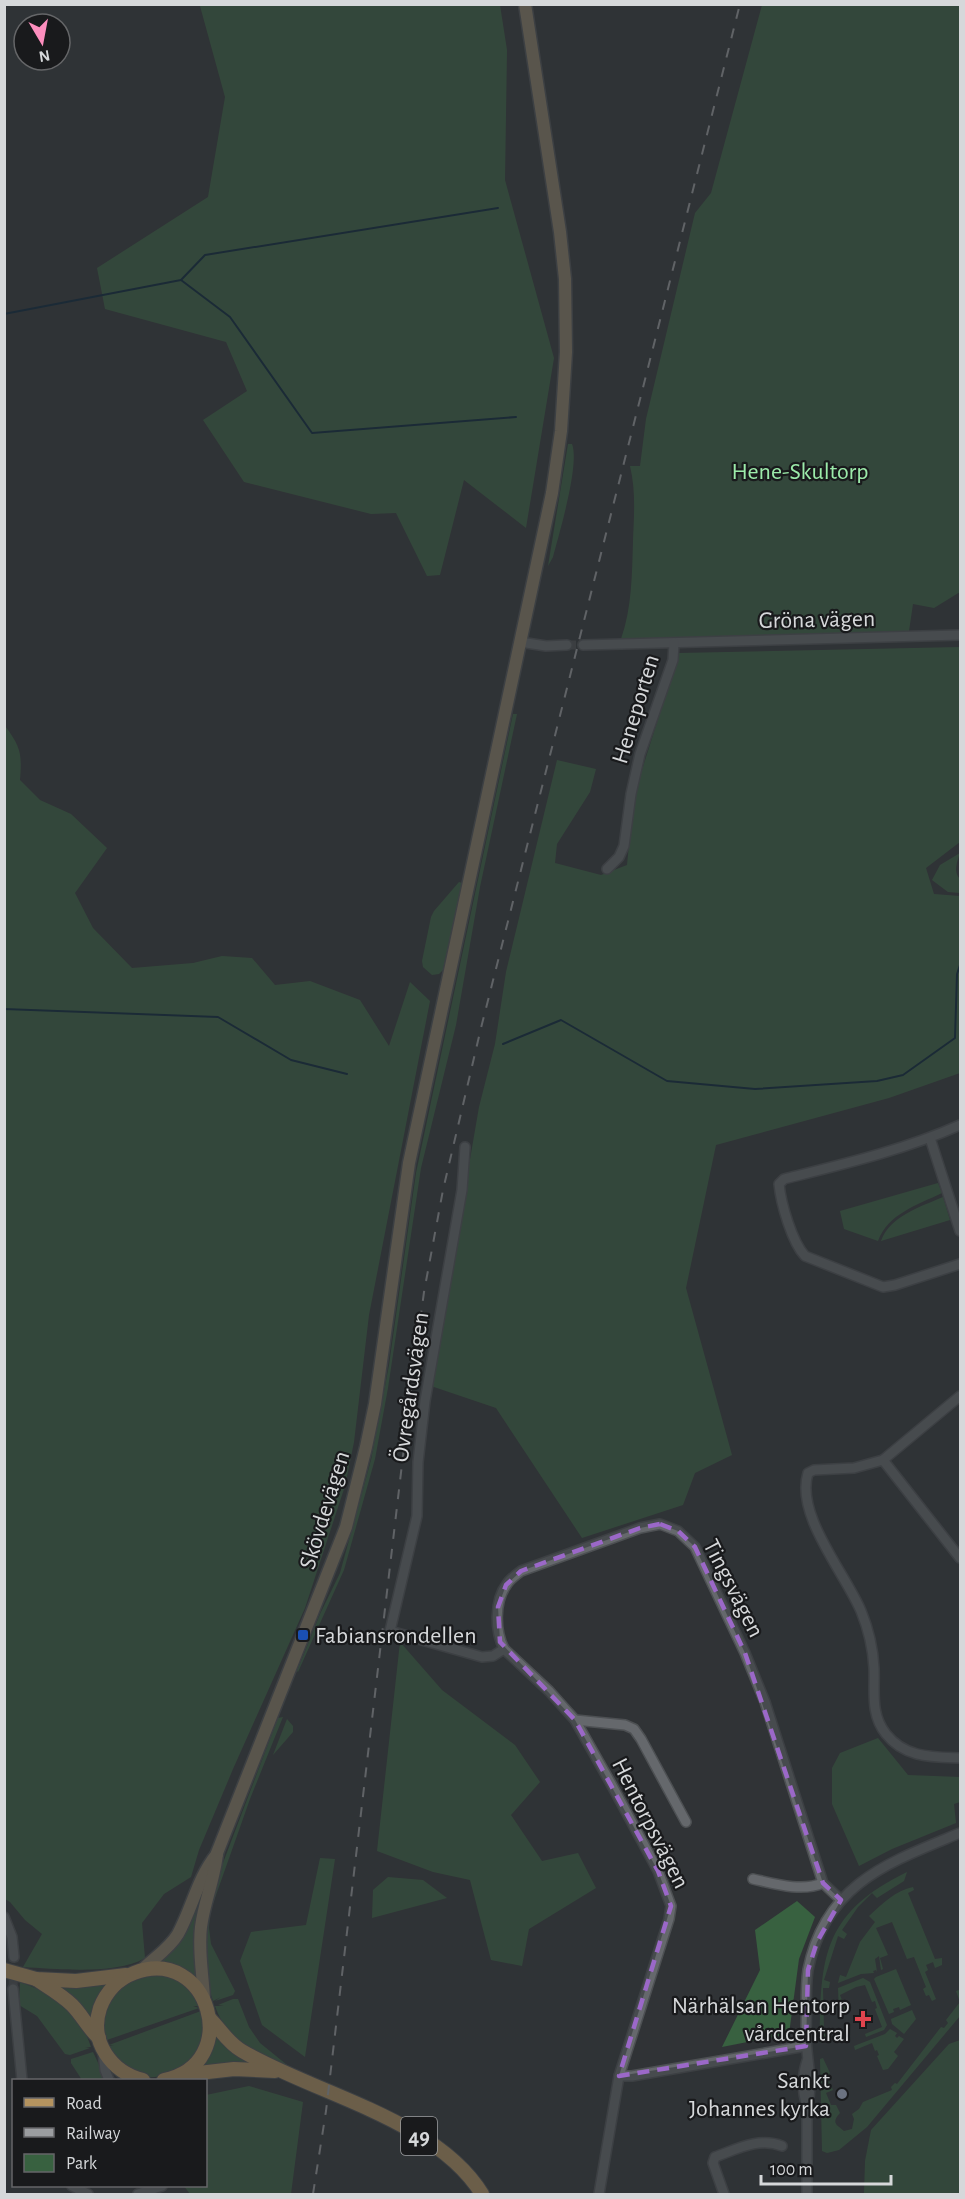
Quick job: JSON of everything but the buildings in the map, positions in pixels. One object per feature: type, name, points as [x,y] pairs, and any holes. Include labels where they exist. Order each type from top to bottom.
[{"type":"main road","name":"Skövdevägen","points":[[218,1853],[346,1527],[375,1404],[409,1163],[552,493],[561,431],[566,352],[565,279],[560,232],[525,4]]},
{"type":"main road","points":[[101,2044],[98,2018],[104,1999],[117,1983],[135,1973],[165,1950],[178,1934],[204,1869],[218,1853]]},
{"type":"main road","points":[[204,1999],[200,1954],[201,1926],[215,1874],[218,1853]]},
{"type":"main road","name":"49","points":[[4,1970],[36,1979],[84,1980],[158,1969],[188,1980],[204,1999],[210,2019],[209,2036],[203,2052],[193,2066],[169,2079]]},
{"type":"main road","name":"49","points":[[36,1979],[70,2003],[117,2067],[129,2076],[140,2079]]},
{"type":"main road","name":"49","points":[[210,2019],[228,2041],[277,2071],[341,2096],[404,2126],[444,2152],[482,2194]]},
{"type":"main road","name":"49","points":[[169,2079],[234,2069],[277,2071]]},
{"type":"street","name":"Gröna vägen","points":[[674,643],[960,635]]},
{"type":"street","points":[[520,642],[546,646],[567,645]]},
{"type":"street","name":"Heneporten","points":[[584,645],[674,643],[673,660],[635,773],[624,846],[619,857],[607,869]]},
{"type":"street","points":[[960,1125],[930,1138],[858,1161],[784,1179],[779,1184],[797,1247],[805,1256],[883,1287],[896,1285],[960,1264]]},
{"type":"street","points":[[930,1138],[960,1231]]},
{"type":"street","name":"Övregårdsvägen","points":[[465,1147],[462,1190],[425,1401],[418,1462],[417,1516],[390,1632],[482,1657],[493,1656],[504,1649]]},
{"type":"street","points":[[960,1396],[883,1460],[855,1468],[814,1470],[808,1473],[805,1480],[811,1515],[860,1610],[868,1632],[874,1668],[873,1699],[877,1719],[884,1733],[897,1746],[911,1753],[960,1758]]},
{"type":"street","points":[[883,1460],[960,1558]]},
{"type":"street","name":"Tingsvägen","points":[[504,1649],[500,1642],[498,1607],[506,1585],[521,1571],[639,1528],[660,1524],[678,1531],[695,1547],[745,1653],[765,1702],[823,1883]]},
{"type":"street","name":"Hentorpsvägen","points":[[504,1649],[549,1691],[575,1720],[658,1871],[671,1906],[669,1919],[619,2076],[599,2194]]},
{"type":"street","points":[[575,1720],[625,1725],[634,1729],[686,1822]]},
{"type":"street","points":[[807,2194],[807,2107],[811,2096],[806,2046],[808,1970],[817,1942],[827,1921],[842,1900],[861,1881],[890,1862],[960,1833]]},
{"type":"street","points":[[753,1879],[779,1885],[813,1887],[823,1883],[842,1900]]},
{"type":"street","points":[[4,1917],[12,1937],[14,1957]]},
{"type":"street","points":[[14,1989],[22,2079]]},
{"type":"street","points":[[101,2044],[109,2079]]},
{"type":"street","points":[[619,2076],[632,2076],[806,2046]]},
{"type":"street","points":[[724,2194],[713,2163],[715,2157],[748,2144],[782,2146]]},
{"type":"street","points":[[74,2187],[88,2194]]},
{"type":"street","points":[[138,2194],[159,2187]]},
{"type":"highlighted area","points":[[660,1524],[678,1531],[695,1547],[745,1653],[823,1883],[841,1900],[817,1942],[808,1970],[806,2046],[619,2076],[671,1906],[658,1871],[575,1720],[500,1642],[498,1607],[506,1585],[521,1571],[640,1528]]},
{"type":"green space","points":[[101,5],[500,5],[507,50],[505,180],[554,358],[526,528],[464,480],[440,575],[427,576],[396,513],[371,514],[244,482],[203,420],[247,391],[226,342],[105,309],[97,268],[208,197],[225,97],[200,6]]},
{"type":"green space","name":"Hene-Skultorp","points":[[762,5],[960,5],[960,592],[934,608],[913,604],[909,631],[621,639],[625,627],[632,578],[634,503],[630,466],[640,466],[646,419],[695,213],[711,193]]},
{"type":"green space","points":[[568,444],[572,444],[574,454],[571,482],[553,557],[548,566]]},
{"type":"green space","points":[[960,647],[960,842],[926,868],[934,894],[960,896],[960,1073],[889,1098],[716,1145],[686,1288],[732,1455],[695,1473],[683,1505],[582,1538],[496,1408],[431,1386],[479,1107],[495,1044],[506,972],[557,760],[596,769],[590,792],[557,844],[555,863],[601,875],[627,865],[634,795],[679,653]]},
{"type":"green space","points":[[513,714],[517,714],[480,887],[456,1025],[421,1168],[375,1459],[344,1570],[298,1672],[320,1614],[340,1573],[371,1460],[389,1365],[416,1173]]},
{"type":"green space","points":[[5,726],[19,751],[20,780],[40,800],[71,814],[107,848],[75,893],[93,928],[132,968],[193,963],[222,956],[252,958],[275,985],[310,981],[360,1000],[389,1046],[410,982],[430,1001],[369,1315],[354,1442],[345,1486],[305,1608],[233,1769],[199,1850],[191,1877],[164,1894],[142,1923],[145,1958],[118,1967],[103,1969],[69,1970],[23,1967],[42,1934],[5,1899]]},
{"type":"green space","points":[[960,853],[956,870],[960,879],[960,893],[948,892],[932,880],[940,865]]},
{"type":"green space","points":[[459,882],[462,883],[443,970],[439,974],[432,975],[423,967],[422,961],[431,917]]},
{"type":"green space","points":[[938,1183],[942,1193],[913,1206],[896,1217],[878,1241],[844,1229],[840,1211]]},
{"type":"green space","points":[[943,1197],[950,1220],[881,1241],[891,1225],[907,1213]]},
{"type":"green space","points":[[400,1642],[442,1690],[515,1745],[540,1782],[511,1815],[542,1861],[578,1853],[596,1888],[529,1929],[522,1966],[491,1960],[470,1880],[433,1872],[377,1851]]},
{"type":"green space","points":[[283,1717],[250,1799],[210,1912],[211,1944],[235,1991],[233,1995],[213,2001],[208,1985],[204,1928],[218,1876],[278,1718]]},
{"type":"green space","points":[[287,1719],[293,1726],[293,1732],[273,1755]]},
{"type":"green space","points":[[878,1738],[908,1775],[960,1777],[960,1802],[954,1804],[956,1823],[892,1849],[859,1866],[832,1804],[832,1768],[840,1753]]},
{"type":"green space","points":[[320,1858],[335,1859],[305,2057],[262,2025],[240,1961],[251,1932],[306,1925]]},
{"type":"green space","points":[[907,1872],[904,1881],[877,1898],[872,1893]]},
{"type":"green space","points":[[208,1874],[200,1984],[154,1966],[174,1947],[181,1936]]},
{"type":"green space","points":[[388,1877],[423,1880],[447,1898],[372,1918],[373,1890]]},
{"type":"green space","points":[[913,1887],[914,1890],[908,1893],[935,1959],[942,1958],[942,1965],[935,1968],[933,1962],[926,1965],[928,1970],[925,1972],[936,1999],[932,2001],[929,1995],[926,1996],[923,1989],[926,1987],[914,1957],[907,1959],[892,1922],[876,1928],[888,1955],[880,1958],[883,1969],[881,1970],[879,1956],[875,1959],[877,1972],[876,1970],[873,1971],[874,1973],[861,1974],[838,1983],[840,1975],[846,1977],[860,1942],[875,1922],[869,1916],[895,1895]]},
{"type":"green space","points":[[872,1893],[858,1907],[842,1930],[847,1934],[844,1939],[838,1936],[824,1980],[830,1982],[829,1988],[823,1988],[824,2030],[830,2030],[827,2041],[820,2043],[822,1986],[825,1962],[832,1941],[843,1921],[858,1904]]},
{"type":"green space","points":[[797,1901],[815,1917],[799,1959],[789,2034],[722,2047],[760,1970],[755,1930]]},
{"type":"green space","points":[[896,1969],[911,2005],[900,2010],[899,2007],[893,2009],[894,2012],[889,2014],[874,1979]]},
{"type":"green space","points":[[159,1974],[184,1985],[199,2006],[193,2006],[199,2008],[104,2041],[104,2014],[111,1998],[123,1984],[134,1978]]},
{"type":"green space","points":[[863,1978],[870,1982],[887,2025],[884,2030],[866,2037],[865,2034],[882,2027],[875,2009],[877,2008],[875,2001],[872,2002],[865,1985],[840,1995],[847,2013],[841,2015],[839,2012],[838,1988]]},
{"type":"green space","points":[[113,1981],[94,2023],[54,1984]]},
{"type":"green space","points":[[20,1982],[65,2004],[79,2021],[91,2047],[85,2047],[90,2048],[70,2055],[65,2054],[37,2016],[19,2005]]},
{"type":"green space","points":[[238,1999],[249,2027],[260,2043],[297,2073],[249,2047],[229,2031],[215,2006],[224,2006],[218,2005]]},
{"type":"green space","points":[[959,2003],[960,2016],[867,2127],[839,2150],[827,2153],[822,2151],[820,2059],[823,2058],[830,2073],[827,2077],[833,2090],[826,2093],[831,2105],[836,2105],[840,2113],[835,2122],[844,2131],[852,2129],[854,2119],[852,2114],[863,2102],[892,2090],[891,2087],[897,2084],[941,2027],[944,2028],[948,2023],[946,2020]]},
{"type":"green space","points":[[912,2010],[916,2019],[904,2034],[892,2024],[891,2019]]},
{"type":"green space","points":[[201,2011],[205,2031],[195,2059],[171,2072],[155,2077],[139,2075],[116,2060],[109,2046],[114,2045],[109,2045]]},
{"type":"green space","points":[[890,2029],[897,2033],[895,2036],[897,2038],[899,2036],[904,2039],[894,2052],[898,2056],[888,2069],[883,2070],[877,2050],[875,2051],[872,2043],[855,2050],[854,2046],[885,2034]]},
{"type":"green space","points":[[214,2032],[254,2063],[197,2071]]},
{"type":"green space","points":[[960,2040],[960,2194],[864,2194],[865,2161],[871,2130],[949,2044]]},
{"type":"green space","points":[[93,2052],[106,2079],[81,2079],[71,2063],[71,2059]]},
{"type":"green space","points":[[249,2086],[303,2102],[291,2194],[190,2194],[185,2187],[207,2187],[207,2095]]},
{"type":"waterway","points":[[4,314],[181,280],[205,255],[498,208]]},
{"type":"waterway","points":[[181,280],[230,317],[312,433],[516,417]]},
{"type":"waterway","points":[[503,1044],[561,1020],[667,1081],[755,1089],[877,1081],[903,1075],[955,1038],[957,974],[960,965]]},
{"type":"waterway","points":[[4,1009],[218,1017],[291,1060],[347,1074]]},
{"type":"tunnel","points":[[567,645],[583,645]]},
{"type":"tunnel","points":[[13,1989],[14,1957]]},
{"type":"railway","points":[[313,2194],[326,2111],[410,1396],[424,1292],[443,1190],[481,1028],[740,4]]},
{"type":"place","name":"Fabiansrondellen","points":[[303,1635]]},
{"type":"place","name":"Närhälsan Hentorp vårdcentral","points":[[863,2019]]},
{"type":"place","name":"Sankt Johannes kyrka","points":[[842,2094]]}]
